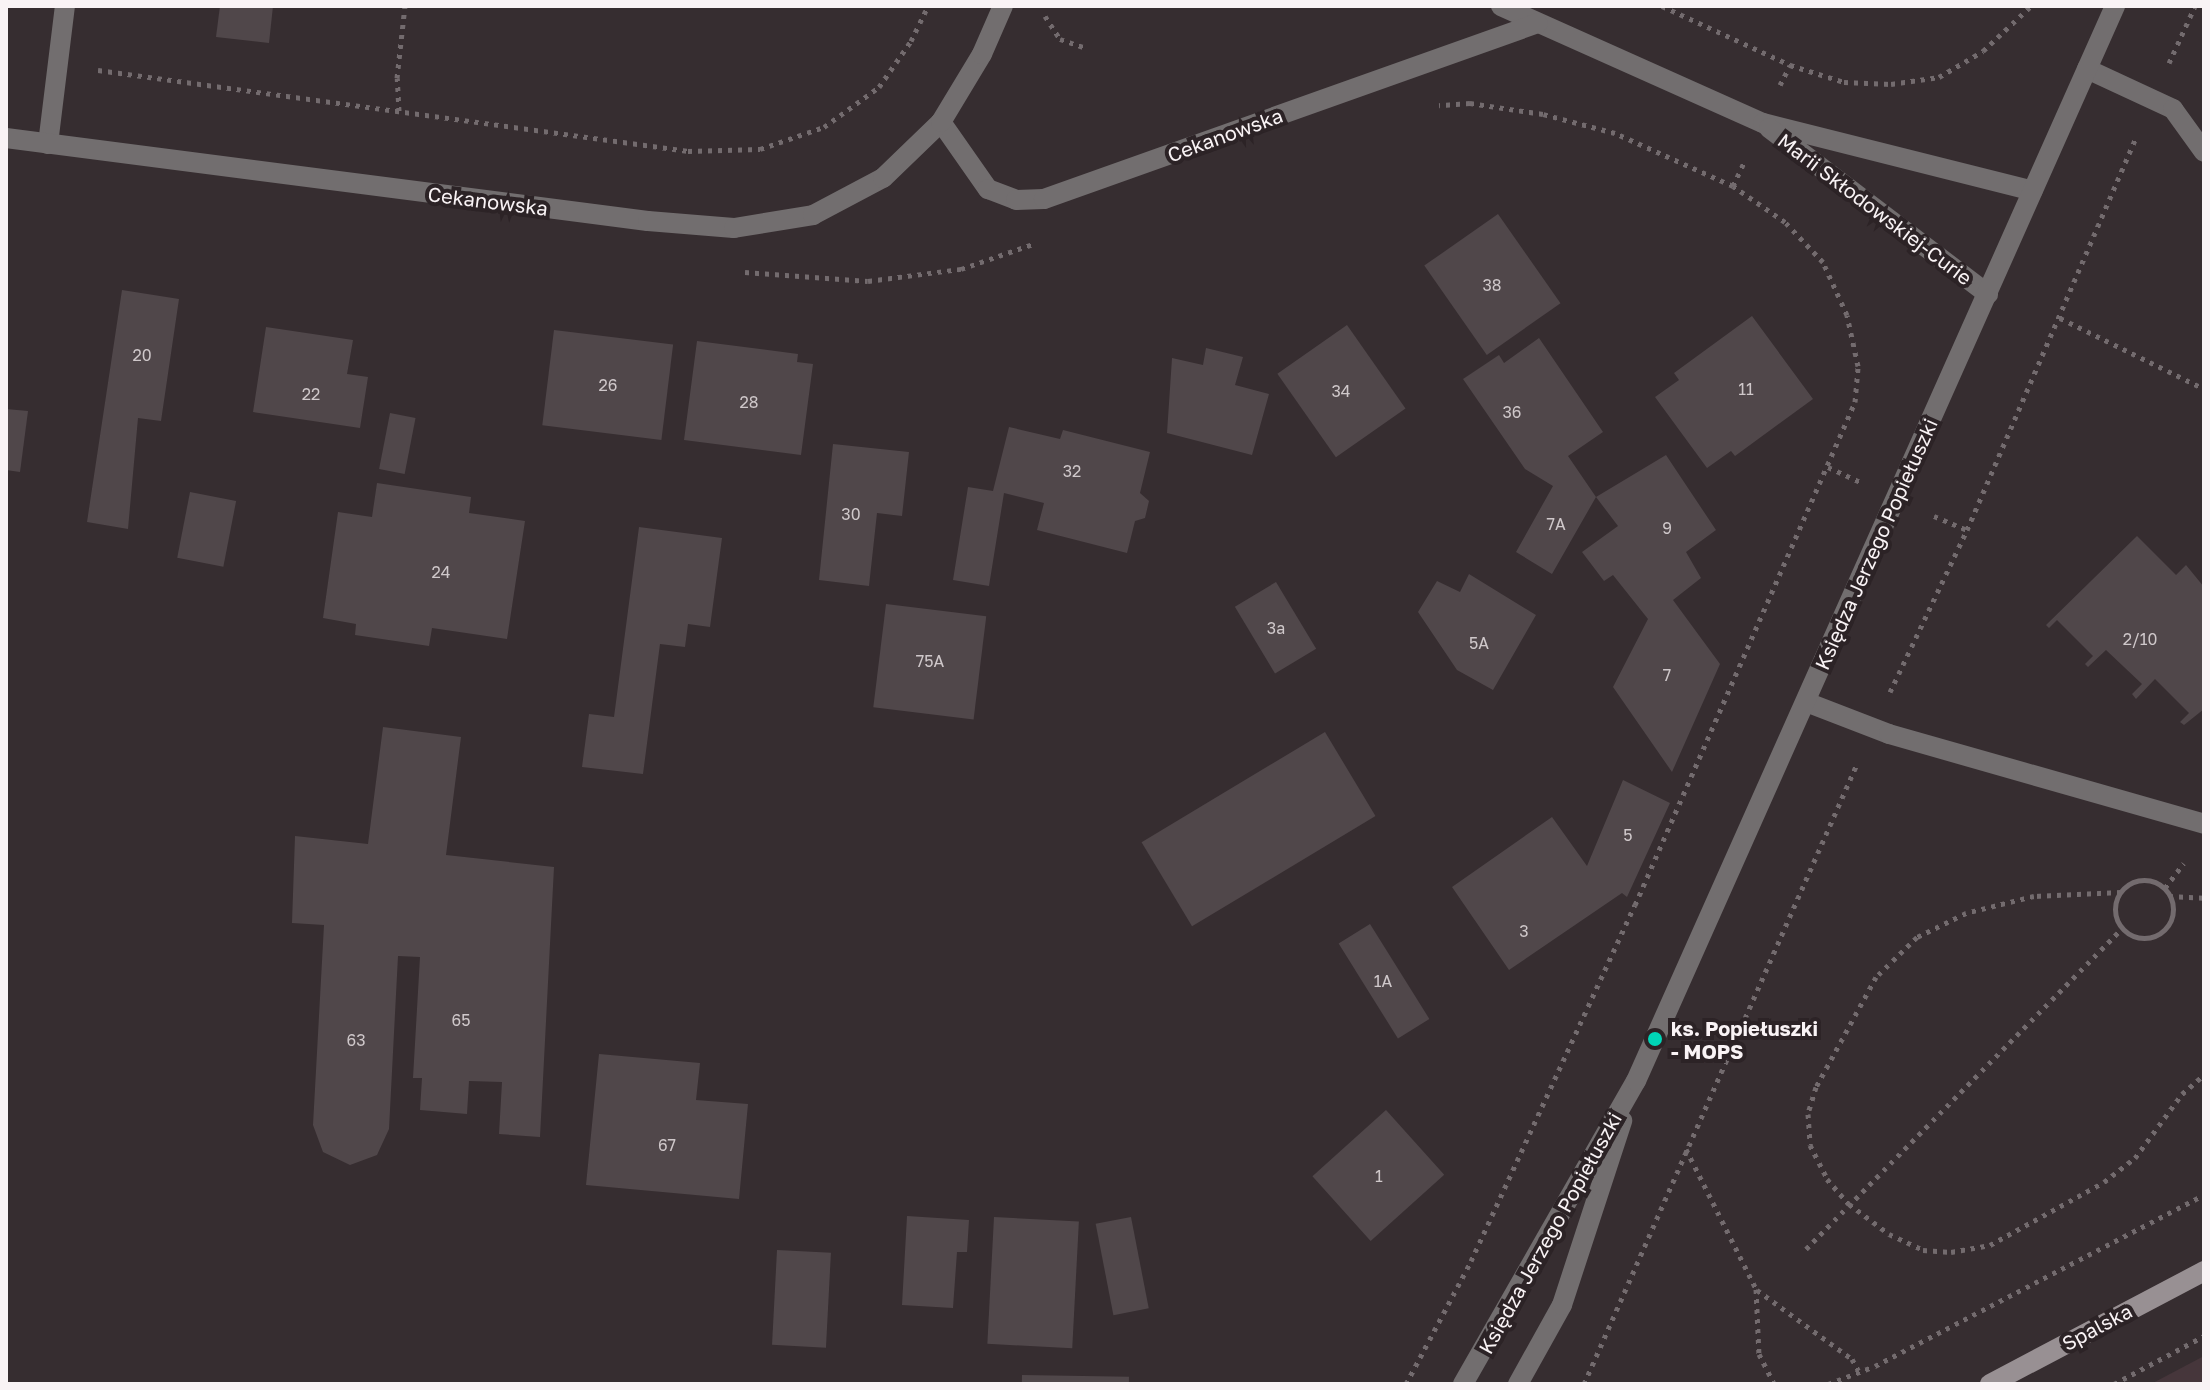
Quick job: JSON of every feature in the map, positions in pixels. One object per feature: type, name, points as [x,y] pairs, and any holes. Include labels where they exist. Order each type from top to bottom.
[{"type":"street","points":[[48,144],[65,6]]},
{"type":"street","name":"Cekanowska","points":[[6,138],[648,221],[734,228],[813,215],[883,178],[941,122],[982,54],[1003,6]]},
{"type":"street","name":"Marii Skłodowskiej-Curie","points":[[1501,6],[1763,123],[2033,191]]},
{"type":"street","name":"Księdza Jerzego Popiełuszki","points":[[1463,1384],[1636,1081],[2115,6]]},
{"type":"street","name":"Cekanowska","points":[[941,122],[988,189],[1016,200],[1044,199],[1538,23]]},
{"type":"street","points":[[2087,69],[2173,109],[2204,152]]},
{"type":"street","name":"Marii Skłodowskiej-Curie","points":[[1763,123],[1988,294]]},
{"type":"street","points":[[1806,702],[1889,734],[2204,824]]},
{"type":"street","name":"Księdza Jerzego Popiełuszki","points":[[1518,1384],[1562,1305],[1636,1081]]},
{"type":"street","name":"Spalska","points":[[1990,1384],[2204,1271]]},
{"type":"path","points":[[399,111],[397,78],[405,6]]},
{"type":"path","points":[[58,65],[688,151],[760,149],[824,127],[879,87],[911,41],[928,6]]},
{"type":"path","points":[[1048,6],[1045,15],[1060,39],[1086,48]]},
{"type":"path","points":[[1662,6],[1790,65],[1844,82],[1891,84],[1939,77],[1983,51],[2031,6]]},
{"type":"path","points":[[1406,1384],[1539,1117],[1855,402],[1858,366],[1847,315],[1823,262],[1785,222],[1733,186]]},
{"type":"path","points":[[2060,318],[2204,389]]},
{"type":"path","points":[[2136,879],[2152,880],[2169,896],[2173,917],[2165,930],[2152,937],[2122,929],[2115,916],[2121,892],[2136,879]]},
{"type":"path","points":[[2121,892],[2034,896],[1966,913],[1917,937],[1876,977],[1816,1087],[1808,1114],[1810,1145],[1827,1179],[1849,1204],[1889,1234],[1923,1250],[1951,1252],[1990,1245],[2104,1182],[2135,1158],[2182,1094],[2204,1075]]},
{"type":"path","points":[[2169,896],[2204,898]]},
{"type":"path","points":[[1806,1249],[2122,929]]},
{"type":"path","points":[[1686,1149],[1756,1289],[1759,1354],[1774,1384]]},
{"type":"path","points":[[1828,1384],[1875,1366],[2204,1195]]},
{"type":"path","points":[[1756,1289],[1852,1359],[1858,1370]]},
{"type":"path","points":[[2114,1384],[2204,1336]]},
{"type":"shaded area","points":[[2204,1356],[2204,1384],[2151,1384]]},
{"type":"building","points":[[220,6],[273,6],[269,43],[216,37]]},
{"type":"building","points":[[1498,214],[1561,303],[1487,355],[1424,266]]},
{"type":"building","points":[[122,290],[179,299],[161,421],[138,418],[128,529],[87,522]]},
{"type":"building","points":[[1752,316],[1813,399],[1735,456],[1731,451],[1707,468],[1655,397],[1679,380],[1674,373]]},
{"type":"building","points":[[1347,325],[1406,409],[1336,457],[1277,374]]},
{"type":"building","points":[[266,327],[353,340],[347,374],[368,377],[360,428],[253,412]]},
{"type":"building","points":[[554,330],[673,345],[661,440],[542,425]]},
{"type":"building","points":[[1539,338],[1603,432],[1568,456],[1596,497],[1552,574],[1516,552],[1553,486],[1525,469],[1463,379],[1499,355],[1504,363]]},
{"type":"building","points":[[697,341],[798,354],[797,362],[813,364],[801,455],[684,440]]},
{"type":"building","points":[[1206,348],[1243,357],[1235,385],[1269,394],[1252,455],[1167,433],[1172,358],[1203,365]]},
{"type":"building","points":[[6,409],[28,411],[20,472],[6,470]]},
{"type":"building","points":[[390,413],[416,418],[405,474],[379,469]]},
{"type":"building","points":[[1009,427],[1060,439],[1063,430],[1150,452],[1140,493],[1149,501],[1145,518],[1135,521],[1127,553],[1037,530],[1044,503],[1004,493],[989,586],[953,580],[968,487],[993,491]]},
{"type":"building","points":[[833,444],[909,452],[902,516],[877,513],[869,586],[819,580]]},
{"type":"building","points":[[1666,455],[1716,530],[1686,552],[1701,578],[1673,600],[1720,664],[1672,772],[1613,687],[1648,619],[1613,575],[1604,581],[1582,552],[1618,526],[1596,497]]},
{"type":"building","points":[[377,483],[471,497],[469,513],[525,521],[507,639],[432,628],[429,646],[355,635],[356,624],[323,618],[338,512],[372,517]]},
{"type":"building","points":[[190,492],[236,501],[223,567],[177,558]]},
{"type":"building","points":[[639,527],[722,538],[710,627],[688,624],[685,647],[660,644],[643,774],[582,767],[589,714],[614,717]]},
{"type":"building","points":[[2137,536],[2176,575],[2186,565],[2204,587],[2204,709],[2184,725],[2180,722],[2189,713],[2155,679],[2136,699],[2132,694],[2142,684],[2106,650],[2088,667],[2085,664],[2093,656],[2057,620],[2049,628],[2046,625]]},
{"type":"building","points":[[1469,574],[1536,615],[1493,690],[1457,670],[1418,612],[1437,581],[1460,592]]},
{"type":"building","points":[[1276,582],[1316,649],[1275,674],[1235,607]]},
{"type":"building","points":[[886,604],[986,616],[974,720],[873,707]]},
{"type":"building","points":[[383,727],[461,737],[446,855],[554,867],[540,1137],[499,1134],[502,1082],[469,1081],[467,1114],[420,1110],[422,1078],[413,1078],[420,957],[398,956],[389,1129],[377,1155],[350,1165],[323,1152],[313,1125],[324,925],[292,923],[295,836],[368,844]]},
{"type":"building","points":[[1325,732],[1375,816],[1192,926],[1142,842]]},
{"type":"building","points":[[1623,780],[1670,803],[1627,897],[1622,893],[1509,970],[1452,887],[1552,817],[1587,866]]},
{"type":"building","points":[[1370,924],[1429,1019],[1398,1039],[1339,944]]},
{"type":"building","points":[[599,1054],[700,1063],[696,1100],[748,1104],[739,1199],[586,1185]]},
{"type":"building","points":[[1386,1110],[1444,1175],[1371,1241],[1312,1176]]},
{"type":"building","points":[[907,1216],[969,1220],[967,1252],[957,1252],[953,1308],[902,1305]]},
{"type":"building","points":[[994,1217],[1079,1221],[1072,1348],[987,1344]]},
{"type":"building","points":[[1131,1217],[1149,1308],[1113,1315],[1096,1224]]},
{"type":"building","points":[[777,1250],[831,1253],[826,1348],[772,1345]]},
{"type":"building","points":[[1022,1375],[1129,1377],[1129,1384],[1022,1384]]},
{"type":"place","name":"ks. Popiełuszki - MOPS","points":[[1655,1039]]}]
